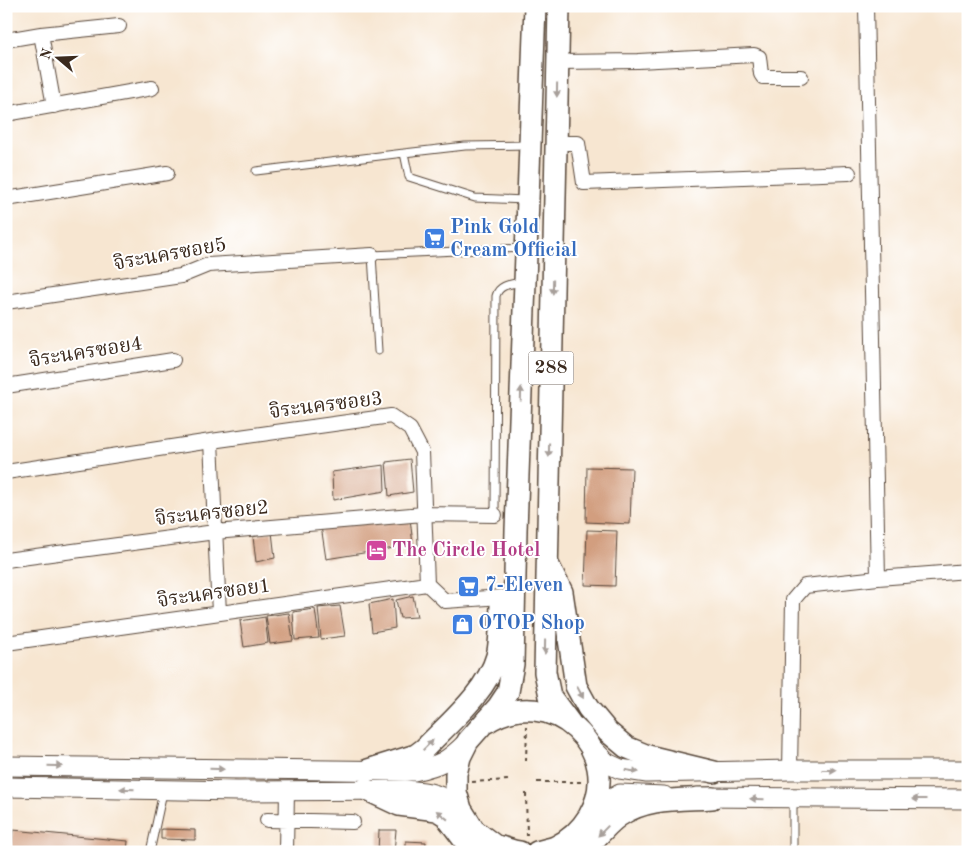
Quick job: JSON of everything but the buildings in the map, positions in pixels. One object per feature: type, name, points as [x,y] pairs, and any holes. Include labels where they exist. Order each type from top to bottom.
[{"type":"main road","name":"288","points":[[474,734],[498,707],[508,692],[513,664],[535,6]]},
{"type":"main road","name":"288","points":[[559,6],[544,672],[550,696],[570,723]]},
{"type":"main road","points":[[366,780],[416,755],[424,749],[482,689],[497,655],[504,573],[516,530]]},
{"type":"main road","points":[[547,562],[562,592],[576,686],[588,708],[608,732],[626,747],[648,756],[714,772]]},
{"type":"main road","points":[[6,786],[333,790],[366,780],[436,766],[450,759],[474,734],[497,716],[515,710],[534,709],[553,714],[570,723],[582,734],[590,747],[597,767],[598,787],[594,807],[574,841]]},
{"type":"main road","points":[[474,734],[460,757],[456,774],[456,792],[461,809],[474,830],[496,848],[520,852]]},
{"type":"main road","points":[[590,747],[607,763],[620,769],[647,773],[790,770],[968,770]]},
{"type":"main road","points":[[6,766],[334,770],[405,790],[432,793],[448,799],[461,809]]},
{"type":"main road","points":[[366,780],[399,805],[437,810],[445,815],[474,852]]},
{"type":"main road","points":[[535,843],[554,847],[574,841],[633,808],[652,801],[712,798],[968,799]]},
{"type":"street","points":[[866,6],[878,578]]},
{"type":"street","points":[[6,40],[41,34],[119,26]]},
{"type":"street","points":[[41,34],[54,106]]},
{"type":"street","points":[[558,62],[638,62],[754,55],[759,57],[763,77],[801,77]]},
{"type":"street","points":[[6,114],[152,88]]},
{"type":"street","points":[[556,143],[578,143],[584,183],[849,174]]},
{"type":"street","points":[[6,199],[167,173]]},
{"type":"street","name":"จิระนครซอย5","points":[[6,302],[181,276],[208,264],[372,255]]},
{"type":"street","name":"จิระนครซอย4","points":[[6,386],[172,360]]},
{"type":"street","name":"จิระนครซอย3","points":[[6,472],[211,440],[391,416],[410,429],[422,452],[427,584]]},
{"type":"street","points":[[211,440],[219,614]]},
{"type":"street","name":"จิระนครซอย2","points":[[6,560],[215,532],[423,514],[495,515]]},
{"type":"street","points":[[790,770],[793,600],[805,586],[968,570]]},
{"type":"street","points":[[427,584],[445,601],[502,597]]},
{"type":"street","name":"จิระนครซอย1","points":[[6,643],[427,584]]},
{"type":"street","points":[[286,852],[287,790]]},
{"type":"street","points":[[267,820],[353,822]]},
{"type":"lane","points":[[256,171],[465,146],[529,145]]},
{"type":"lane","points":[[404,153],[409,177],[475,198],[528,200]]},
{"type":"lane","points":[[378,351],[372,255],[527,248]]},
{"type":"lane","points":[[495,515],[496,296],[498,290],[502,287],[526,281]]},
{"type":"lane","points":[[150,852],[163,789]]},
{"type":"lane","points":[[793,799],[793,852]]},
{"type":"path","points":[[526,761],[527,725]]},
{"type":"path","points":[[472,782],[508,780]]},
{"type":"path","points":[[537,782],[582,782],[581,788]]},
{"type":"path","points":[[526,793],[527,836],[535,843]]},
{"type":"place","name":"Pink Gold Cream Official","points":[[434,239]]},
{"type":"place","name":"The Circle Hotel","points":[[376,551]]},
{"type":"place","name":"7-Eleven","points":[[469,586]]},
{"type":"place","name":"OTOP Shop","points":[[462,624]]}]
